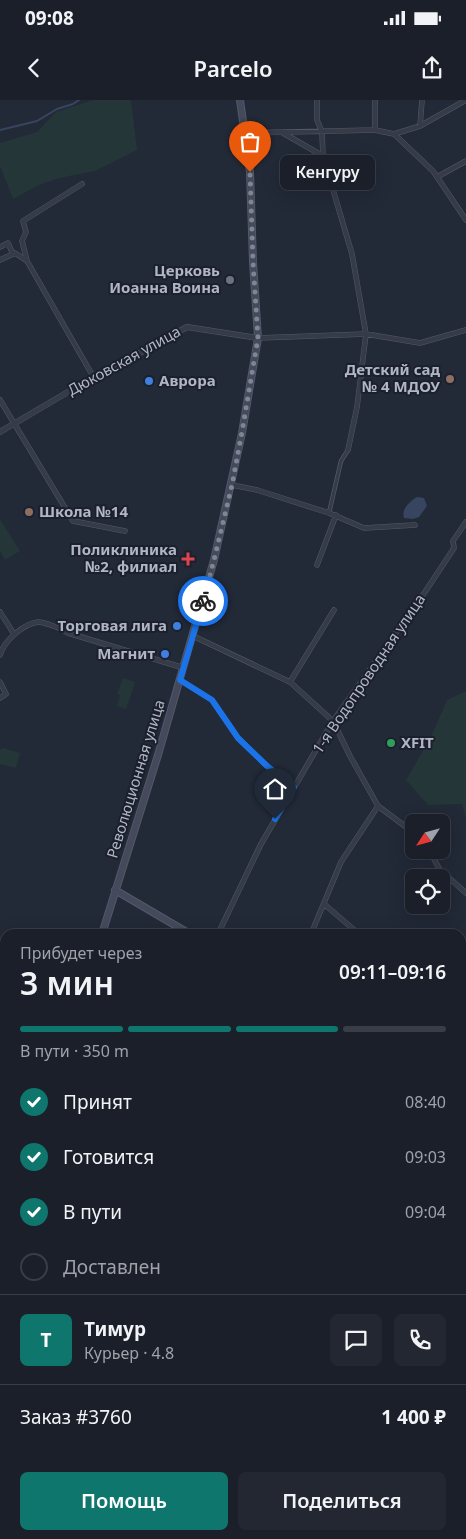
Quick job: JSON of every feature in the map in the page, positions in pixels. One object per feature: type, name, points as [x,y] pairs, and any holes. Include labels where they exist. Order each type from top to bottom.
[{"type":"main road","name":"Революционная улица","points":[[103,929],[184,668],[214,560],[232,485],[258,338],[250,172],[240,100]]},
{"type":"main road","points":[[115,890],[181,929]]},
{"type":"street","points":[[317,100],[317,120],[322,132],[323,156],[352,254],[366,334],[357,406],[348,450],[341,461],[329,513]]},
{"type":"street","points":[[375,100],[375,130]]},
{"type":"street","points":[[420,126],[422,100]]},
{"type":"street","points":[[245,133],[375,130],[394,134],[420,126],[466,100]]},
{"type":"street","points":[[282,132],[323,156]]},
{"type":"street","points":[[394,134],[433,171],[466,220]]},
{"type":"street","points":[[436,177],[466,161]]},
{"type":"street","points":[[82,184],[23,220],[26,232],[22,241],[27,261],[94,378]]},
{"type":"street","points":[[0,247],[8,243],[13,254]]},
{"type":"street","points":[[0,260],[18,253],[27,261]]},
{"type":"street","name":"Дюковская улица","points":[[0,432],[187,327],[258,338]]},
{"type":"street","points":[[258,338],[366,334],[420,343],[466,330]]},
{"type":"street","points":[[0,400],[73,521],[125,531]]},
{"type":"street","points":[[232,485],[257,490],[336,515],[364,528],[415,525]]},
{"type":"street","points":[[317,565],[336,515]]},
{"type":"street","name":"1-я Водопроводная улица","points":[[220,929],[261,844],[333,721],[425,592],[454,548],[453,541],[466,522]]},
{"type":"street","points":[[290,682],[334,610]]},
{"type":"street","points":[[0,612],[14,634]]},
{"type":"street","points":[[0,655],[2,647],[14,634],[38,622],[184,668]]},
{"type":"street","points":[[193,636],[290,682],[333,721],[378,806],[405,826]]},
{"type":"street","points":[[180,680],[212,700],[238,738],[267,766],[294,787]]},
{"type":"street","points":[[0,682],[6,694],[0,698]]},
{"type":"street","points":[[313,929],[341,862],[378,806]]},
{"type":"street","points":[[434,859],[440,870],[466,893]]},
{"type":"street","points":[[324,904],[353,929]]},
{"type":"shaded area","points":[[93,100],[131,100],[137,150],[95,171],[59,178],[39,185],[13,199],[0,166],[0,143],[37,132],[56,112]]},
{"type":"shaded area","points":[[0,519],[20,551],[5,560],[0,551]]},
{"type":"shaded area","points":[[123,678],[135,682],[126,709],[117,706],[120,695],[117,694]]},
{"type":"shaded area","points":[[466,691],[466,818],[462,804],[428,805],[406,780],[430,739],[447,700]]},
{"type":"shaded area","points":[[3,748],[20,753],[16,768],[0,764],[0,750]]},
{"type":"water","points":[[417,497],[424,498],[427,506],[419,517],[413,519],[404,518],[405,508]]},
{"type":"waterway","points":[[0,130],[37,121],[57,109],[79,100]]},
{"type":"way so far","points":[[203,601],[232,485],[258,338],[250,172]]},
{"type":"place","name":"Кенгуру","points":[[250,172]]},
{"type":"place","name":"Церковь Иоанна Воина","points":[[230,280]]},
{"type":"place","name":"Детский сад № 4 МДОУ","points":[[450,379]]},
{"type":"place","name":"Аврора","points":[[149,381]]},
{"type":"place","name":"Школа №14","points":[[29,512]]},
{"type":"place","name":"Поликлиника №2, филиал","points":[[188,559]]},
{"type":"place","name":"Торговая лига","points":[[177,626]]},
{"type":"place","name":"Магнит","points":[[165,654]]},
{"type":"place","name":"XFIT","points":[[391,743]]},
{"type":"route","points":[[203,601],[180,680],[212,700],[238,738],[267,766],[294,787],[275,819]]}]
